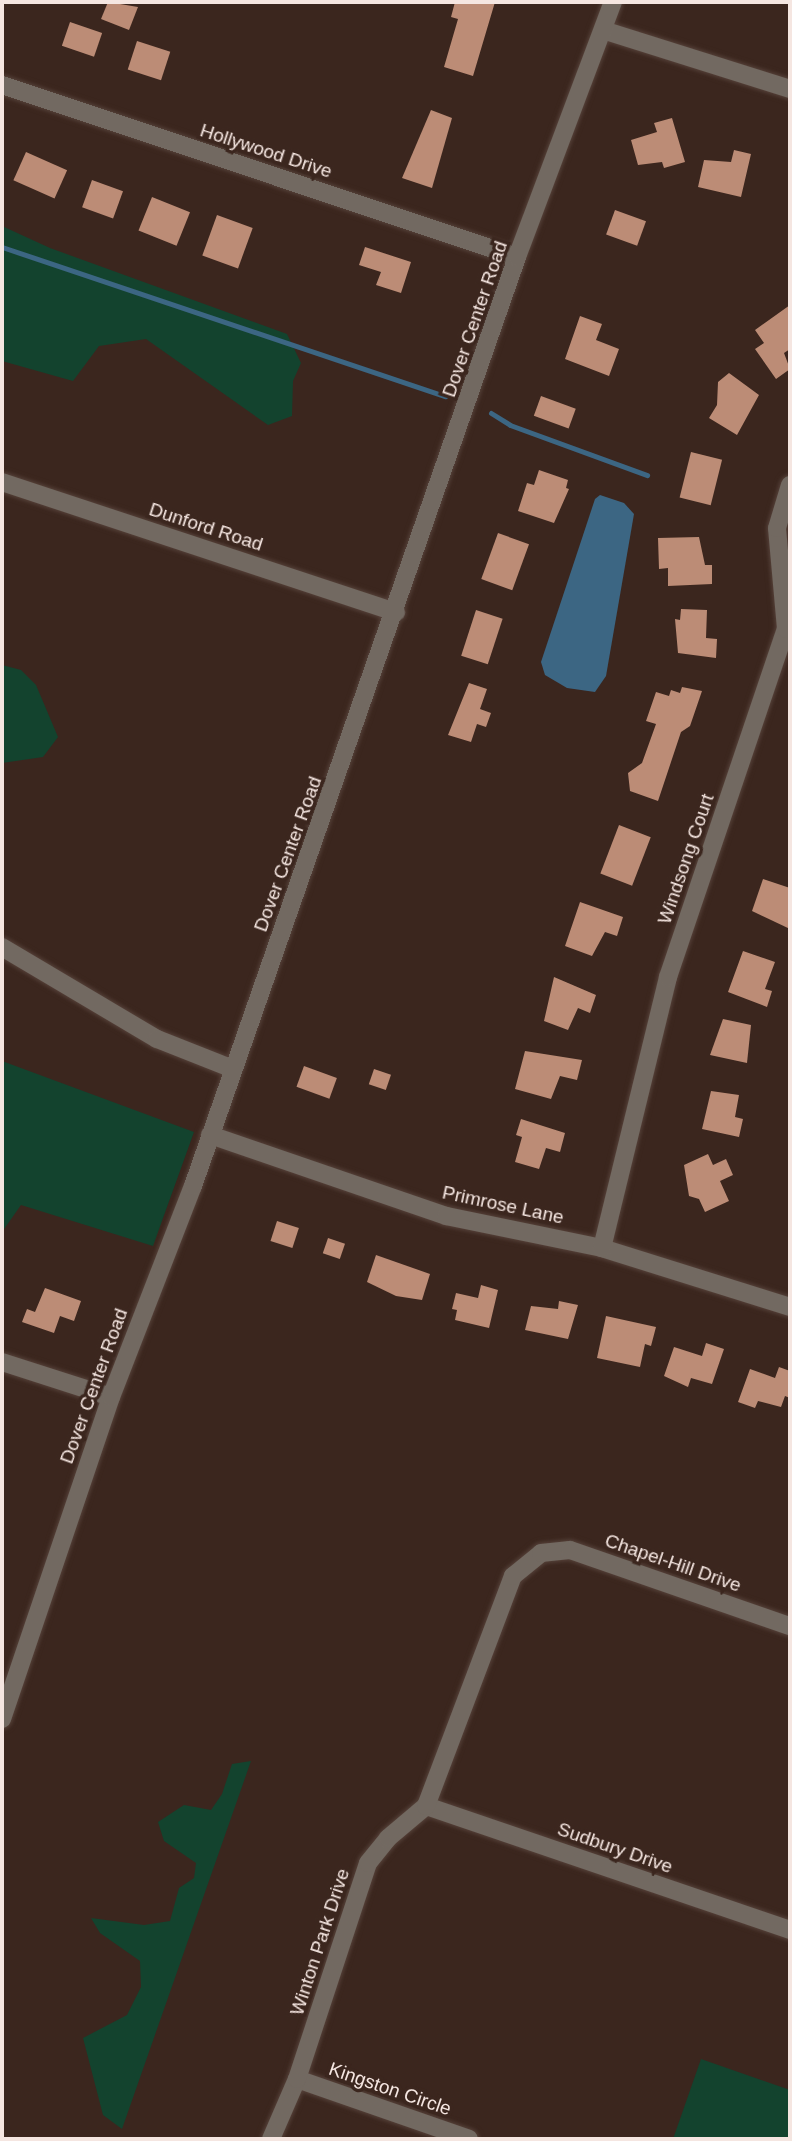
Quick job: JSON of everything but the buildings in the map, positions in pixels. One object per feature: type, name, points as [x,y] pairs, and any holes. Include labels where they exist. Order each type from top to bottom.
[{"type":"street","name":"Dover Center Road","points":[[2,1719],[111,1397],[210,1135],[396,612],[517,257],[613,2]]},
{"type":"street","points":[[603,30],[790,89]]},
{"type":"street","name":"Hollywood Drive","points":[[2,85],[517,257]]},
{"type":"street","name":"Dunford Road","points":[[2,482],[396,612]]},
{"type":"street","name":"Windsong Court","points":[[602,1248],[668,977],[788,630],[776,528],[790,485]]},
{"type":"street","points":[[2,947],[158,1039],[233,1069]]},
{"type":"street","name":"Primrose Lane","points":[[210,1135],[446,1216],[602,1248],[790,1307]]},
{"type":"street","points":[[2,1362],[111,1397]]},
{"type":"street","name":"Chapel-Hill Drive","points":[[426,1807],[513,1576],[541,1553],[570,1550],[790,1626]]},
{"type":"street","name":"Sudbury Drive","points":[[426,1807],[790,1930]]},
{"type":"street","name":"Winton Park Drive","points":[[271,2139],[298,2080],[368,1863],[388,1838],[426,1807]]},
{"type":"street","name":"Kingston Circle","points":[[298,2080],[469,2139]]},
{"type":"green space","points":[[2,226],[50,248],[287,334],[301,363],[293,381],[292,416],[268,425],[146,339],[99,346],[73,381],[2,361]]},
{"type":"green space","points":[[2,665],[21,670],[36,685],[58,737],[43,757],[2,763]]},
{"type":"green space","points":[[2,1061],[194,1132],[153,1246],[21,1205],[2,1232]]},
{"type":"green space","points":[[251,1761],[122,2129],[103,2115],[83,2038],[127,2015],[141,1987],[140,1961],[100,1933],[91,1918],[144,1925],[170,1921],[179,1888],[194,1878],[196,1863],[164,1841],[158,1822],[184,1805],[211,1810],[222,1794],[232,1764]]},
{"type":"green space","points":[[701,2059],[790,2090],[790,2139],[673,2139]]},
{"type":"water","points":[[600,495],[624,503],[634,514],[606,676],[595,692],[567,688],[545,675],[541,662],[595,499]]},
{"type":"waterway","points":[[2,247],[446,396]]},
{"type":"waterway","points":[[491,413],[510,425],[647,475]]}]
